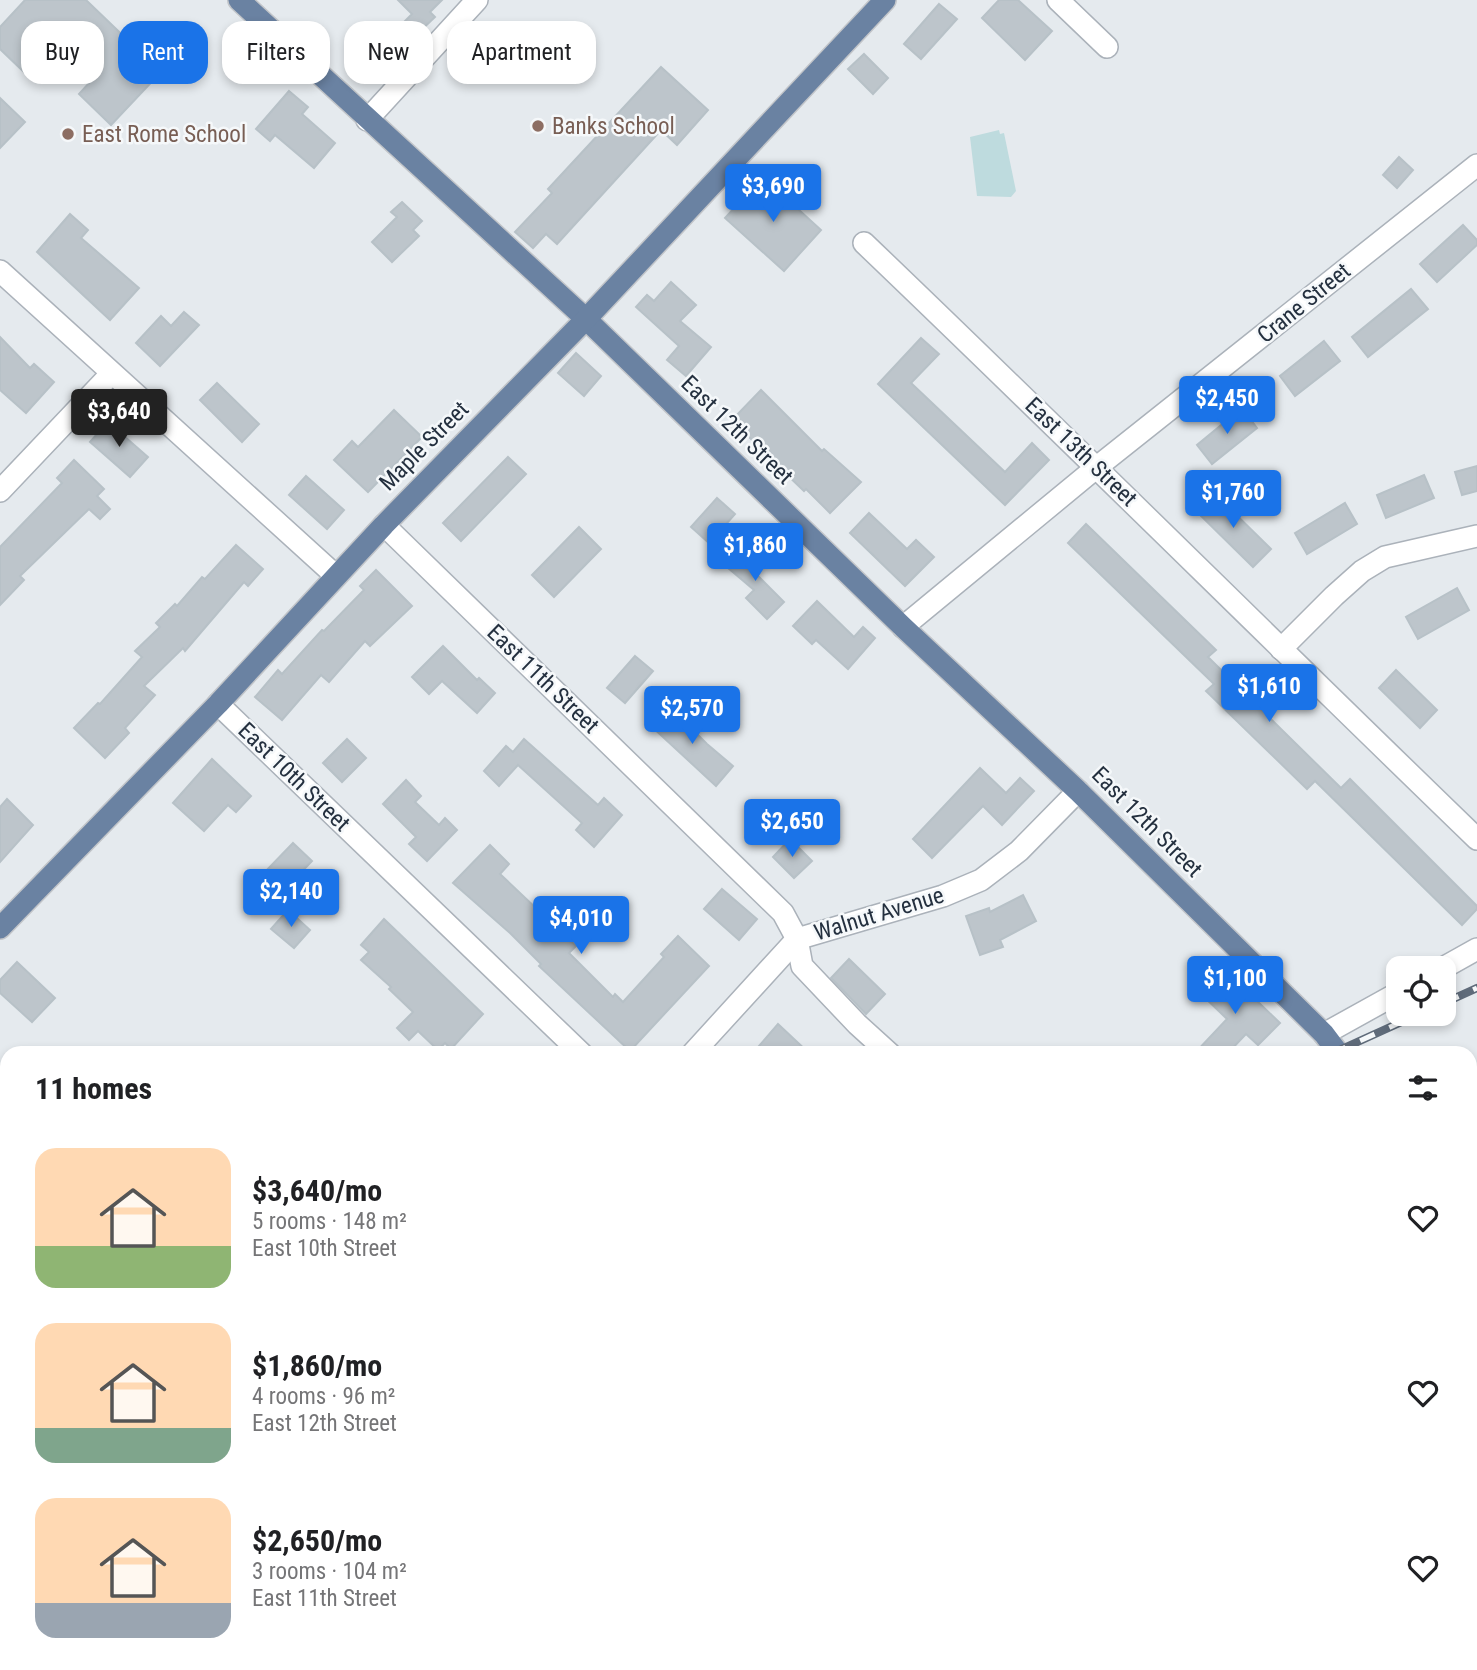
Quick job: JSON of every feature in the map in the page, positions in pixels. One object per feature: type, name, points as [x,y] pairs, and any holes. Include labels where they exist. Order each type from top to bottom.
[{"type":"main road","name":"East 12th Street","points":[[239,0],[586,319],[902,626],[1078,791],[1324,1034],[1333,1046]]},
{"type":"main road","name":"Maple Street","points":[[0,928],[218,704],[384,525],[586,319],[885,0]]},
{"type":"street","points":[[367,120],[477,0]]},
{"type":"street","points":[[1058,0],[1107,47]]},
{"type":"street","name":"Crane Street","points":[[902,626],[1477,165]]},
{"type":"street","name":"East 13th Street","points":[[864,243],[1477,839]]},
{"type":"street","points":[[0,271],[336,576]]},
{"type":"street","points":[[0,491],[111,374]]},
{"type":"street","name":"East 11th Street","points":[[384,525],[783,914],[797,939],[802,966],[881,1046]]},
{"type":"street","points":[[1281,649],[1334,596],[1385,557],[1477,536]]},
{"type":"street","name":"East 10th Street","points":[[218,704],[574,1046]]},
{"type":"street","name":"Walnut Avenue","points":[[699,1046],[797,939],[943,896],[981,880],[1029,842],[1078,791]]},
{"type":"street","points":[[1456,961],[1477,949]]},
{"type":"street","points":[[1324,1034],[1386,999]]},
{"type":"shaded area","points":[[999,130],[1000,134],[1004,133],[1016,191],[1011,197],[977,196],[970,137]]},
{"type":"building","points":[[25,0],[86,0],[118,31],[118,84],[150,84],[111,125],[79,94],[88,84],[104,84],[104,21],[21,21],[21,69],[0,49],[0,27]]},
{"type":"building","points":[[398,0],[442,0],[430,12],[435,17],[431,21],[405,21],[412,14]]},
{"type":"building","points":[[999,0],[1018,0],[1052,31],[1025,60],[982,18]]},
{"type":"building","points":[[939,4],[957,19],[921,59],[904,44]]},
{"type":"building","points":[[864,54],[888,78],[873,94],[848,69]]},
{"type":"building","points":[[661,67],[708,110],[677,145],[661,130],[557,244],[546,234],[533,248],[515,232],[552,193],[548,189]]},
{"type":"building","points":[[289,91],[308,107],[302,114],[335,143],[314,168],[275,135],[270,141],[256,129]]},
{"type":"building","points":[[0,98],[25,122],[0,148]]},
{"type":"building","points":[[1399,157],[1413,170],[1397,188],[1383,175]]},
{"type":"building","points":[[763,177],[821,230],[784,271],[725,218]]},
{"type":"building","points":[[402,202],[422,221],[413,230],[419,236],[392,262],[372,242],[397,217],[391,212]]},
{"type":"building","points":[[70,214],[88,230],[81,238],[139,288],[110,320],[37,252]]},
{"type":"building","points":[[1463,225],[1477,240],[1477,245],[1437,282],[1420,264]]},
{"type":"building","points":[[671,282],[696,305],[680,321],[711,347],[686,376],[667,360],[679,346],[636,307],[647,295],[654,301]]},
{"type":"building","points":[[1411,289],[1428,309],[1368,357],[1352,337]]},
{"type":"building","points":[[184,312],[199,325],[160,366],[136,343],[161,316],[171,326]]},
{"type":"building","points":[[0,337],[30,368],[34,364],[54,382],[26,413],[0,390]]},
{"type":"building","points":[[921,338],[939,354],[911,383],[1005,472],[1032,443],[1049,460],[1005,505],[878,384]]},
{"type":"building","points":[[1324,341],[1340,361],[1295,396],[1280,376]]},
{"type":"building","points":[[576,353],[601,376],[584,396],[558,373]]},
{"type":"building","points":[[217,383],[259,424],[242,442],[200,400]]},
{"type":"building","points":[[761,390],[822,451],[824,449],[861,482],[830,513],[732,420]]},
{"type":"building","points":[[1242,408],[1257,428],[1212,464],[1197,445]]},
{"type":"building","points":[[394,410],[422,437],[368,492],[334,460],[352,441],[358,447]]},
{"type":"building","points":[[108,422],[148,457],[130,477],[90,442]]},
{"type":"building","points":[[508,457],[526,474],[461,541],[443,523]]},
{"type":"building","points":[[74,460],[104,489],[97,496],[110,509],[100,519],[89,509],[20,576],[24,580],[0,605],[0,547],[62,483],[57,478]]},
{"type":"building","points":[[1477,466],[1477,491],[1462,495],[1455,472]]},
{"type":"building","points":[[1424,475],[1434,498],[1386,518],[1377,495]]},
{"type":"building","points":[[306,476],[344,510],[327,529],[289,495]]},
{"type":"building","points":[[1213,492],[1271,549],[1253,567],[1195,510]]},
{"type":"building","points":[[717,498],[735,514],[709,543],[691,527]]},
{"type":"building","points":[[1345,503],[1357,524],[1307,554],[1295,533]]},
{"type":"building","points":[[869,513],[907,549],[916,540],[934,557],[905,586],[850,533]]},
{"type":"building","points":[[1086,524],[1216,650],[1208,657],[1341,788],[1350,779],[1477,906],[1462,925],[1315,781],[1307,789],[1206,691],[1214,684],[1068,543]]},
{"type":"building","points":[[579,527],[601,549],[554,597],[532,575]]},
{"type":"building","points":[[236,545],[263,569],[248,586],[244,582],[185,651],[183,648],[144,686],[155,695],[125,728],[129,733],[105,758],[74,728],[100,704],[142,657],[135,651],[160,627],[156,623],[175,604],[177,606],[202,577],[205,579]]},
{"type":"building","points":[[745,545],[758,556],[749,567],[784,602],[767,619],[746,598],[754,590],[727,567]]},
{"type":"building","points":[[376,570],[412,606],[370,646],[365,641],[329,682],[321,675],[282,720],[255,697],[278,670],[282,674],[322,630],[324,631],[364,590],[360,586]]},
{"type":"building","points":[[1457,588],[1469,610],[1418,639],[1406,617]]},
{"type":"building","points":[[817,601],[854,637],[863,627],[875,638],[848,669],[816,640],[812,644],[793,626]]},
{"type":"building","points":[[443,646],[477,680],[479,678],[495,693],[477,713],[442,681],[429,694],[412,677]]},
{"type":"building","points":[[635,656],[653,671],[625,703],[607,688]]},
{"type":"building","points":[[1396,670],[1437,710],[1420,728],[1379,688]]},
{"type":"building","points":[[670,707],[733,766],[716,786],[651,726]]},
{"type":"building","points":[[347,739],[366,758],[342,782],[323,763]]},
{"type":"building","points":[[524,739],[598,805],[604,798],[622,815],[594,847],[576,830],[582,823],[518,765],[499,786],[484,771],[506,746],[513,752]]},
{"type":"building","points":[[212,759],[251,796],[236,812],[228,805],[204,831],[173,803]]},
{"type":"building","points":[[980,768],[1006,793],[1020,778],[1034,791],[1002,825],[983,806],[932,858],[913,839]]},
{"type":"building","points":[[406,780],[421,796],[415,802],[439,825],[445,818],[457,830],[427,861],[409,844],[416,837],[383,804]]},
{"type":"building","points":[[7,799],[33,825],[0,862],[0,807]]},
{"type":"building","points":[[790,839],[812,861],[794,878],[773,857]]},
{"type":"building","points":[[293,843],[312,861],[283,891],[264,873]]},
{"type":"building","points":[[490,845],[509,864],[500,874],[576,946],[569,953],[613,997],[615,994],[623,1002],[664,957],[661,954],[678,936],[709,966],[635,1046],[625,1046],[539,966],[541,964],[510,933],[453,883]]},
{"type":"building","points":[[722,889],[757,919],[739,940],[704,909]]},
{"type":"building","points":[[1023,895],[1036,921],[1000,940],[1003,947],[980,955],[966,916],[989,908],[990,912]]},
{"type":"building","points":[[288,910],[310,930],[294,948],[271,929]]},
{"type":"building","points":[[384,919],[483,1014],[454,1046],[445,1043],[442,1046],[434,1046],[418,1031],[409,1040],[397,1028],[413,1012],[389,989],[391,987],[361,960],[369,952],[361,945]]},
{"type":"building","points":[[849,959],[885,994],[866,1014],[831,978]]},
{"type":"building","points":[[17,962],[55,998],[32,1022],[0,993],[0,980]]},
{"type":"building","points":[[1224,969],[1280,1023],[1258,1045],[1246,1034],[1235,1046],[1202,1046],[1227,1019],[1200,993]]},
{"type":"building","points":[[778,1024],[801,1046],[759,1046]]},
{"type":"railway","points":[[1456,998],[1477,988]]},
{"type":"railway","points":[[1349,1046],[1392,1026]]},
{"type":"place","name":"Banks School","points":[[538,126]]},
{"type":"place","name":"East Rome School","points":[[68,134]]}]
